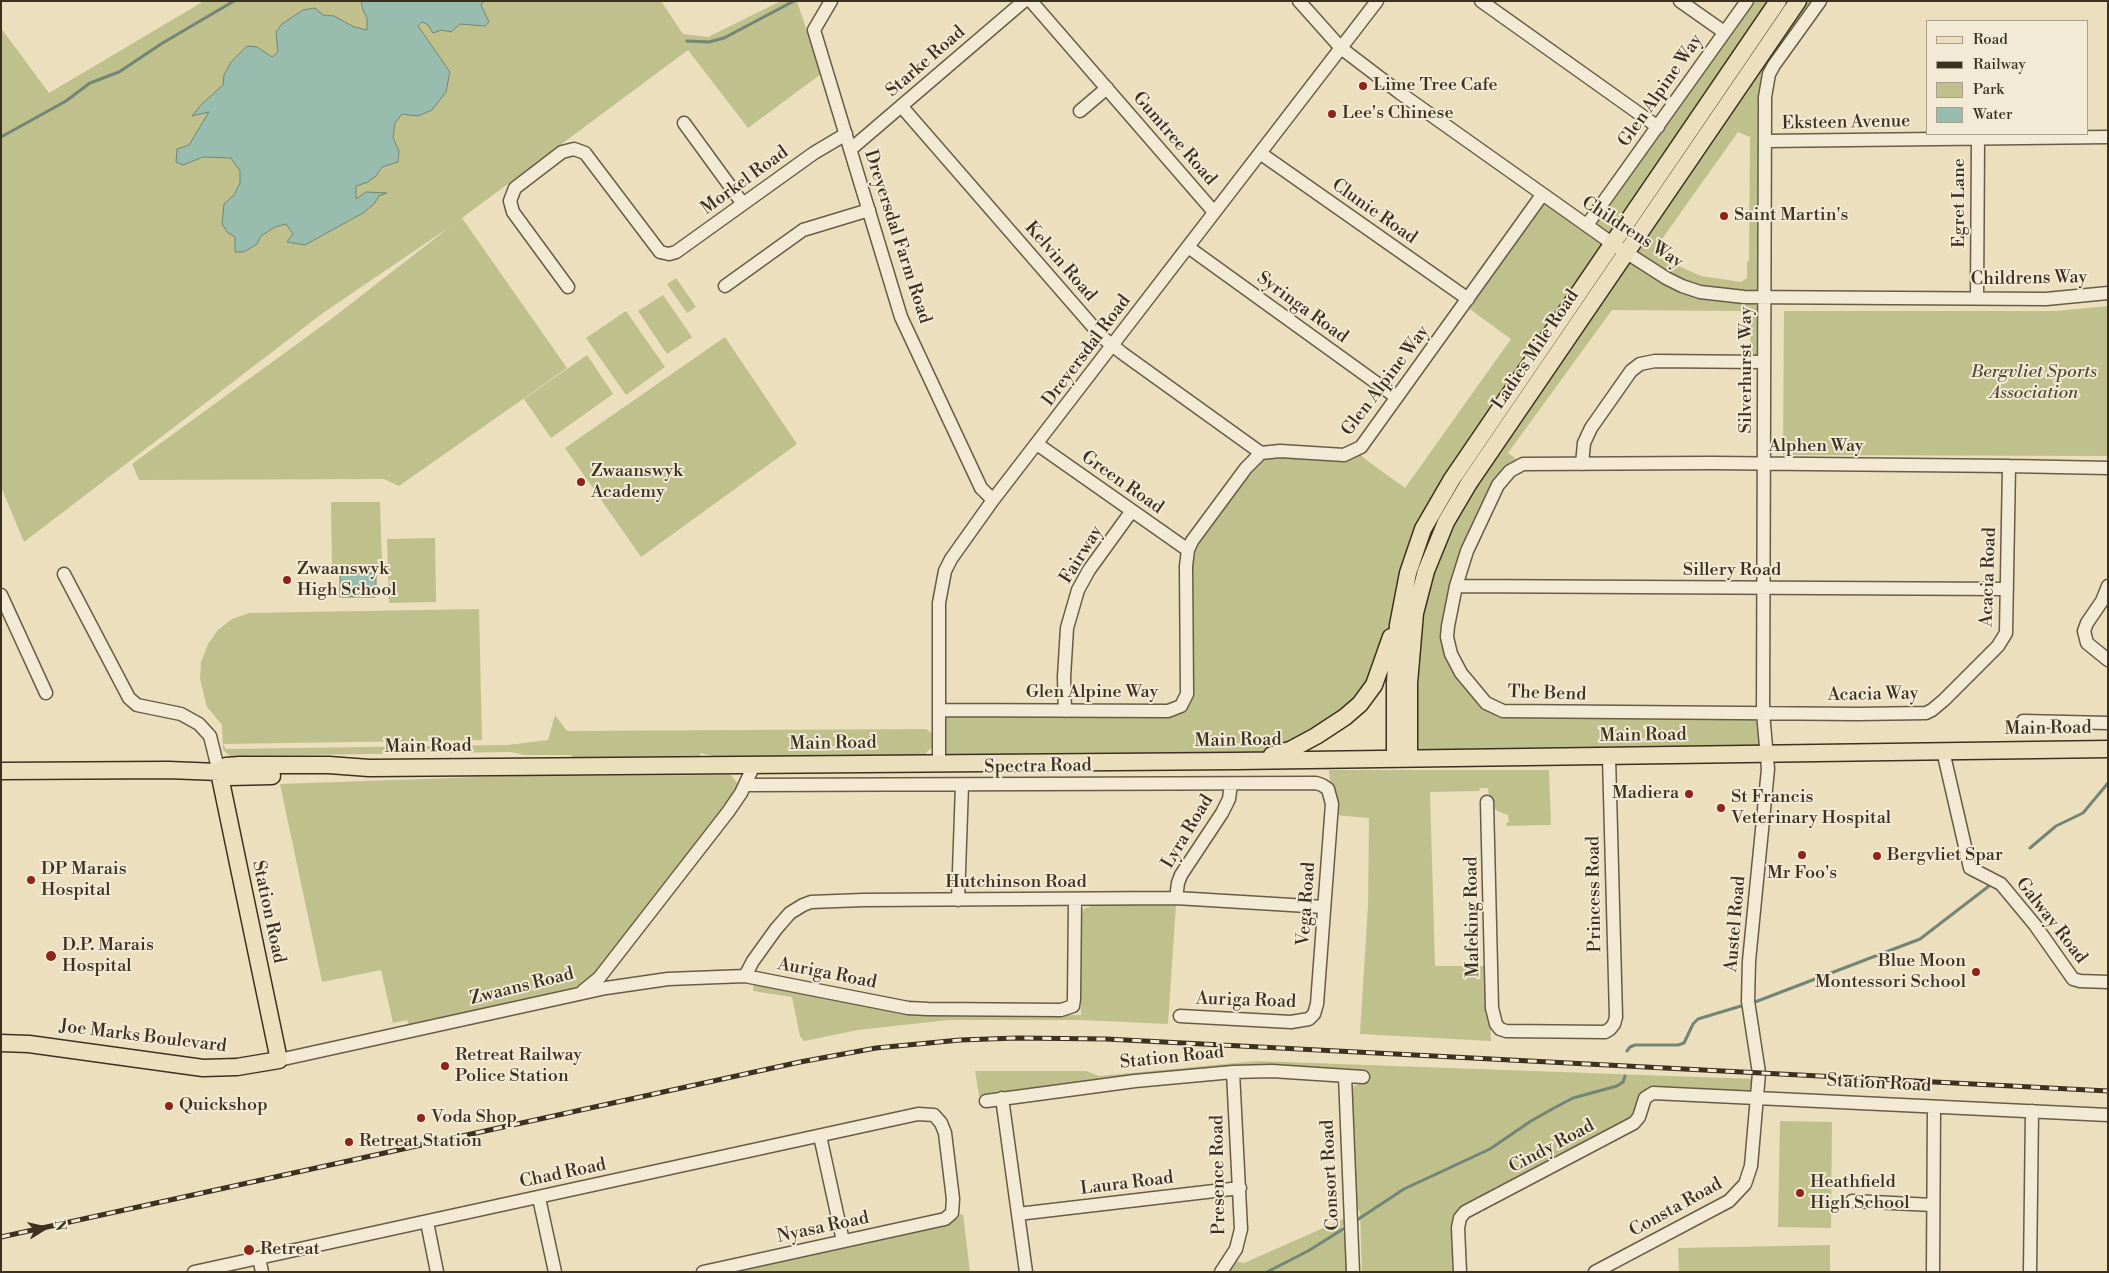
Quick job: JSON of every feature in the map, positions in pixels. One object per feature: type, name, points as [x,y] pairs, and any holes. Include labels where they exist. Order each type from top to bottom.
[{"type":"main road","name":"Ladies Mile Road","points":[[1402,759],[1413,628],[1420,590],[1437,539],[1469,483],[1778,1]]},
{"type":"main road","name":"Ladies Mile Road","points":[[1402,759],[1397,644],[1404,589],[1418,542],[1434,508],[1452,479],[1798,1]]},
{"type":"main road","points":[[1236,761],[1276,754],[1300,745],[1339,721],[1360,704],[1374,685],[1379,674],[1404,589]]},
{"type":"main road","name":"Main Road","points":[[1,772],[168,770],[219,772],[228,777],[330,774],[369,768],[1609,757],[2108,748]]},
{"type":"main road","name":"Station Road","points":[[219,772],[279,1060]]},
{"type":"main road","name":"Joe Marks Boulevard","points":[[1,1043],[29,1044],[203,1068],[237,1067],[279,1060]]},
{"type":"street","name":"Dreyersdal Farm Road","points":[[831,1],[814,30],[902,317],[981,488],[993,500]]},
{"type":"street","name":"Starke Road","points":[[850,149],[902,107],[1024,1]]},
{"type":"street","name":"Gumtree Road","points":[[1031,1],[1214,212]]},
{"type":"street","name":"Childrens Way","points":[[1300,1],[1341,48],[1400,93],[1619,248],[1682,286],[1723,296],[1764,297],[2046,299],[2108,294]]},
{"type":"street","name":"Dreyersdal Road","points":[[939,763],[939,623],[941,586],[945,571],[959,546],[1377,1]]},
{"type":"street","points":[[1481,1],[1658,126]]},
{"type":"street","points":[[1680,1],[1724,32]]},
{"type":"street","name":"Glen Alpine Way","points":[[1587,225],[1747,1]]},
{"type":"street","name":"Silverhurst Way","points":[[1767,754],[1763,713],[1766,97],[1769,74],[1774,64],[1820,1]]},
{"type":"street","name":"Gumtree Road","points":[[1080,111],[1107,88]]},
{"type":"street","name":"Kelvin Road","points":[[902,107],[1102,337],[1261,453]]},
{"type":"street","points":[[684,123],[743,204]]},
{"type":"street","name":"Morkel Road","points":[[568,287],[513,212],[510,201],[515,188],[568,149],[580,150],[589,157],[660,252],[664,254],[676,252],[825,145],[846,134]]},
{"type":"street","name":"Eksteen Avenue","points":[[1765,141],[2108,137]]},
{"type":"street","name":"Egret Lane","points":[[1977,298],[1978,139]]},
{"type":"street","name":"Clunie Road","points":[[1260,153],[1468,299]]},
{"type":"street","name":"Glen Alpine Way","points":[[939,710],[1168,711],[1181,706],[1187,694],[1188,550],[1192,540],[1246,468],[1261,453],[1280,451],[1344,455],[1357,451],[1364,445],[1396,397],[1542,194]]},
{"type":"street","points":[[724,286],[803,230],[869,210]]},
{"type":"street","name":"Syringa Road","points":[[1188,247],[1396,397]]},
{"type":"street","points":[[1582,464],[1584,443],[1591,428],[1631,371],[1640,364],[1655,361],[1764,362]]},
{"type":"street","name":"Green Road","points":[[1037,444],[1188,550]]},
{"type":"street","name":"Alphen Way","points":[[1523,464],[1764,464],[2108,468]]},
{"type":"street","name":"The Bend","points":[[1523,464],[1515,466],[1504,476],[1467,551],[1456,586],[1448,626],[1447,637],[1450,654],[1461,673],[1486,703],[1503,711],[1521,712],[1763,713]]},
{"type":"street","name":"Acacia Road","points":[[1968,675],[2003,639],[2007,624],[2009,466]]},
{"type":"street","name":"Fairway","points":[[1065,711],[1065,645],[1067,628],[1075,597],[1089,570],[1132,512]]},
{"type":"street","points":[[64,574],[129,698],[137,705],[181,714],[199,724],[210,736],[219,772]]},
{"type":"street","name":"Sillery Road","points":[[1456,586],[2007,589]]},
{"type":"street","points":[[2108,586],[2102,601],[2087,623],[2084,631],[2087,643],[2108,660]]},
{"type":"street","points":[[1,595],[46,693]]},
{"type":"street","name":"Acacia Way","points":[[1763,713],[1920,714],[1932,710],[1968,675]]},
{"type":"street","points":[[2023,721],[2108,723]]},
{"type":"street","name":"Galway Road","points":[[1942,751],[1970,868],[2001,884],[2035,925],[2073,979],[2080,982],[2108,982]]},
{"type":"street","name":"Austel Road","points":[[1758,1097],[1758,1068],[1748,1005],[1749,961],[1768,769],[1767,754]]},
{"type":"street","name":"Princess Road","points":[[1500,1029],[1595,1033],[1605,1032],[1614,1024],[1616,1017],[1609,757]]},
{"type":"street","points":[[1111,762],[1111,784]]},
{"type":"street","name":"Zwaans Road","points":[[279,1060],[579,994],[599,978],[728,812],[746,785],[754,765]]},
{"type":"street","name":"Spectra Road","points":[[746,785],[1316,783],[1328,789]]},
{"type":"street","name":"Lyra Road","points":[[1176,898],[1181,875],[1222,813],[1229,799],[1230,784]]},
{"type":"street","points":[[958,900],[962,785]]},
{"type":"street","name":"Vega Road","points":[[1309,1019],[1314,1014],[1317,1004],[1332,804],[1328,789]]},
{"type":"street","name":"Mafeking Road","points":[[1487,802],[1492,1008],[1496,1024],[1500,1029]]},
{"type":"street","name":"Hutchinson Road","points":[[745,976],[776,928],[790,913],[803,904],[829,901],[1176,898],[1324,907]]},
{"type":"street","name":"Auriga Road","points":[[579,994],[654,980],[745,976],[908,1008],[1050,1011],[1069,1008],[1073,1006],[1074,999],[1075,900]]},
{"type":"street","name":"Auriga Road","points":[[1180,1016],[1291,1022],[1309,1019]]},
{"type":"street","name":"Station Road","points":[[986,1101],[1135,1081],[1234,1072],[1272,1071],[1363,1077]]},
{"type":"street","name":"Presence Road","points":[[1221,1272],[1230,1260],[1238,1242],[1241,1220],[1234,1072]]},
{"type":"street","name":"Consort Road","points":[[1344,1076],[1353,1272]]},
{"type":"street","name":"Station Road","points":[[1648,1096],[1657,1092],[2108,1115]]},
{"type":"street","name":"Cindy Road","points":[[1460,1272],[1458,1228],[1460,1218],[1465,1212],[1634,1124],[1639,1117],[1643,1101],[1648,1096]]},
{"type":"street","name":"Consta Road","points":[[1594,1272],[1729,1201],[1739,1192],[1748,1177],[1751,1166],[1758,1097]]},
{"type":"street","points":[[1002,1098],[1026,1272]]},
{"type":"street","points":[[1932,1272],[1934,1107]]},
{"type":"street","points":[[2030,1272],[2032,1111]]},
{"type":"street","name":"Chad Road","points":[[194,1272],[918,1114],[929,1114],[938,1117],[944,1133],[953,1199],[953,1210],[950,1216]]},
{"type":"street","points":[[820,1136],[843,1241]]},
{"type":"street","name":"Laura Road","points":[[1018,1214],[1240,1188]]},
{"type":"street","points":[[539,1198],[555,1272]]},
{"type":"street","points":[[1852,1201],[1933,1205]]},
{"type":"street","name":"Nyasa Road","points":[[702,1272],[938,1221],[950,1216]]},
{"type":"street","points":[[427,1222],[437,1272]]},
{"type":"street","points":[[259,1258],[262,1272]]},
{"type":"green space","points":[[204,1],[661,1],[683,34],[708,37],[781,1],[797,1],[821,74],[748,128],[688,50],[462,218],[567,368],[399,486],[384,479],[139,480],[132,464],[330,320],[451,226],[323,313],[24,542],[1,487],[1,28],[49,93]]},
{"type":"green space","points":[[1747,1],[1778,1],[1452,479],[1404,589],[1367,695],[1276,755],[939,763],[939,710],[1181,706],[1188,550],[1261,453],[1357,451],[1405,488],[1511,339],[1464,305],[1542,195],[1586,225]]},
{"type":"green space","points":[[1798,1],[1820,1],[1769,74],[1764,362],[1750,352],[1751,321],[1740,311],[1612,310],[1508,453],[1523,464],[1515,466],[1467,551],[1448,645],[1494,708],[1763,713],[1767,754],[1410,758],[1409,718],[1431,554]],"holes":[[[1738,132],[1750,137],[1749,261],[1747,262],[1747,278],[1741,282],[1701,276],[1660,258],[1657,246]]]},
{"type":"green space","points":[[676,278],[696,307],[687,313],[667,284]]},
{"type":"green space","points":[[663,295],[692,337],[667,354],[638,311]]},
{"type":"green space","name":"Bergvliet Sports Association","points":[[2108,306],[2108,456],[1783,455],[1784,311],[2056,311]]},
{"type":"green space","points":[[626,311],[665,367],[626,395],[586,338]]},
{"type":"green space","points":[[725,337],[797,444],[641,557],[565,448]]},
{"type":"green space","points":[[587,355],[613,394],[551,438],[524,399]]},
{"type":"green space","points":[[331,502],[380,502],[382,565],[332,566]]},
{"type":"green space","points":[[435,538],[436,602],[389,603],[387,539]]},
{"type":"green space","points":[[479,609],[482,740],[223,744],[226,749],[508,745],[548,740],[555,715],[567,731],[926,729],[933,734],[932,747],[923,756],[713,756],[700,753],[700,756],[578,760],[570,755],[524,755],[511,752],[230,756],[224,751],[223,748],[222,725],[207,707],[200,679],[201,662],[208,644],[218,630],[232,619],[249,613]]},
{"type":"green space","points":[[1329,770],[1549,770],[1551,825],[1506,826],[1506,823],[1509,822],[1508,815],[1497,811],[1493,806],[1492,798],[1489,798],[1488,788],[1480,788],[1479,791],[1430,792],[1435,966],[1488,966],[1491,1041],[1360,1034],[1368,906],[1369,818],[1336,815],[1338,798],[1330,783]]},
{"type":"green space","points":[[731,775],[737,783],[735,794],[596,973],[574,991],[409,1026],[407,1020],[393,1023],[381,970],[322,982],[280,784],[508,776]]},
{"type":"green space","points":[[1094,905],[1176,905],[1168,1024],[1081,1020],[949,1020],[858,1030],[804,1041],[800,1036],[792,997],[753,991],[754,983],[928,1014],[1081,1015],[1080,919],[1084,909]]},
{"type":"green space","points":[[1257,1061],[1754,1079],[1754,1088],[1751,1092],[1648,1088],[1638,1097],[1633,1118],[1461,1210],[1456,1272],[1362,1272],[1360,1213],[1356,1205],[1352,1090],[1354,1086],[1361,1083],[1218,1068],[979,1096],[975,1071],[1086,1071],[1099,1076]]},
{"type":"green space","points":[[1780,1121],[1832,1122],[1831,1228],[1778,1227]]},
{"type":"green space","points":[[963,1214],[970,1272],[727,1272],[950,1223],[958,1215]]},
{"type":"green space","points":[[1346,1218],[1346,1224],[1342,1226],[1343,1233],[1346,1232],[1348,1272],[1228,1272],[1235,1261],[1244,1263]]},
{"type":"green space","points":[[1830,1245],[1830,1272],[1679,1272],[1678,1248]]},
{"type":"water","points":[[361,1],[484,1],[481,5],[489,22],[485,26],[460,24],[451,32],[441,30],[433,33],[427,24],[422,22],[418,26],[450,72],[446,92],[432,110],[418,116],[402,114],[395,123],[393,138],[399,151],[398,162],[382,167],[376,176],[368,182],[356,186],[356,199],[366,192],[387,193],[379,196],[374,204],[363,213],[305,245],[287,242],[293,234],[286,224],[275,227],[261,236],[257,244],[244,252],[235,252],[235,237],[227,232],[222,224],[224,204],[234,195],[240,183],[240,171],[231,158],[203,157],[183,165],[176,162],[177,149],[189,145],[209,112],[192,116],[223,85],[224,75],[231,62],[247,46],[257,47],[272,57],[278,52],[276,32],[282,24],[303,10],[315,8],[323,15],[334,16],[354,27],[367,30],[367,18]]},
{"type":"water","points":[[340,573],[376,573],[376,597],[340,597]]},
{"type":"waterway","points":[[1,137],[66,101],[90,83],[119,72],[161,44],[234,1]]},
{"type":"waterway","points":[[687,41],[709,42],[724,38],[794,1]]},
{"type":"waterway","points":[[2030,848],[2056,826],[2083,813],[2108,783]]},
{"type":"waterway","points":[[1755,1002],[1920,939],[1989,886]]},
{"type":"waterway","points":[[1627,1051],[1635,1045],[1678,1045],[1684,1043],[1693,1024],[1698,1019],[1741,1006]]},
{"type":"waterway","points":[[1354,1222],[1404,1189],[1490,1149],[1554,1108],[1573,1098],[1617,1086],[1623,1082],[1625,1076]]},
{"type":"waterway","points":[[1267,1272],[1308,1251],[1348,1226]]},
{"type":"railway","points":[[1,1237],[800,1062],[876,1048],[960,1040],[1017,1038],[1106,1039],[2108,1091]]},
{"type":"place","name":"Lime Tree Cafe","points":[[1363,86]]},
{"type":"place","name":"Lee's Chinese","points":[[1332,114]]},
{"type":"place","name":"Saint Martin's","points":[[1724,216]]},
{"type":"place","name":"Zwaanswyk Academy","points":[[581,482]]},
{"type":"place","name":"Zwaanswyk High School","points":[[287,580]]},
{"type":"place","name":"Madiera","points":[[1689,794]]},
{"type":"place","name":"St Francis Veterinary Hospital","points":[[1721,808]]},
{"type":"place","name":"Mr Foo's","points":[[1802,855]]},
{"type":"place","name":"Bergvliet Spar","points":[[1877,856]]},
{"type":"place","name":"DP Marais Hospital","points":[[31,880]]},
{"type":"place","name":"D.P. Marais Hospital","points":[[51,956]]},
{"type":"place","name":"Blue Moon Montessori School","points":[[1976,972]]},
{"type":"place","name":"Retreat Railway Police Station","points":[[445,1066]]},
{"type":"place","name":"Quickshop","points":[[169,1106]]},
{"type":"place","name":"Voda Shop","points":[[421,1118]]},
{"type":"place","name":"Retreat Station","points":[[349,1142]]},
{"type":"place","name":"Heathfield High School","points":[[1800,1193]]},
{"type":"place","name":"Retreat","points":[[249,1250]]}]
